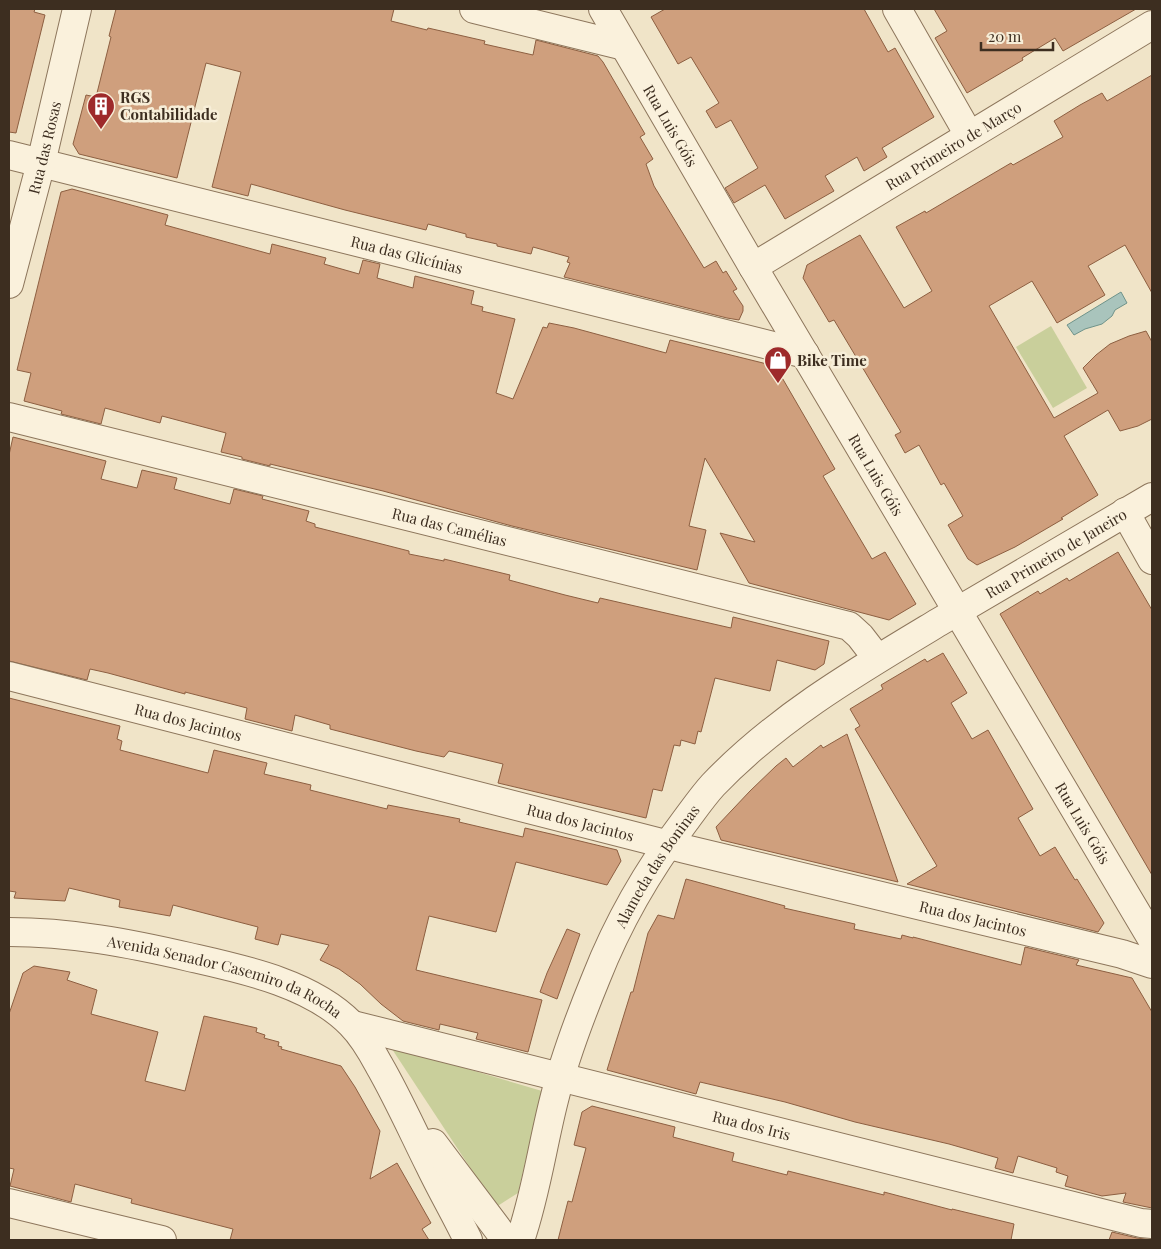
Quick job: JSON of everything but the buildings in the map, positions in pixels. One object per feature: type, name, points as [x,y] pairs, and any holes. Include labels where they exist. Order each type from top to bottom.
[{"type":"street","name":"Rua das Rosas","points":[[9,284],[41,163],[77,9]]},
{"type":"street","points":[[474,9],[624,46]]},
{"type":"street","name":"Rua Luis Góis","points":[[603,9],[753,267],[1152,939]]},
{"type":"street","points":[[897,9],[969,135]]},
{"type":"street","name":"Rua Primeiro de Março","points":[[753,267],[1152,25]]},
{"type":"street","name":"Rua das Glicínias","points":[[9,155],[805,354]]},
{"type":"street","name":"Rua das Camélias","points":[[9,417],[849,626],[860,636],[877,658]]},
{"type":"street","name":"Rua Primeiro de Janeiro","points":[[958,610],[1152,496]]},
{"type":"street","points":[[1125,512],[1152,560]]},
{"type":"street","name":"Alameda das Boninas","points":[[520,1240],[536,1186],[553,1102],[595,979],[636,893],[667,845],[711,787],[735,763],[778,726],[820,695],[877,658],[958,610]]},
{"type":"street","name":"Rua dos Jacintos","points":[[9,676],[667,845],[1122,954],[1152,964]]},
{"type":"street","name":"Avenida Senador Casemiro da Rocha","points":[[9,932],[44,932],[119,942],[206,961],[257,974],[312,996],[340,1013],[353,1025],[373,1054],[397,1096],[430,1168],[468,1240]]},
{"type":"street","name":"Rua dos Iris","points":[[353,1025],[1121,1218],[1152,1224]]},
{"type":"street","name":"Avenida Senador Casemiro da Rocha","points":[[397,1096],[506,1240]]},
{"type":"street","points":[[9,1203],[162,1240]]},
{"type":"green space","points":[[1051,326],[1087,388],[1053,408],[1016,347]]},
{"type":"green space","points":[[390,1046],[542,1091],[518,1193],[496,1207]]},
{"type":"water","points":[[1121,292],[1127,303],[1115,310],[1112,316],[1102,324],[1085,329],[1074,335],[1067,325]]},
{"type":"place","name":"RGS Contabilidade","points":[[101,130]]},
{"type":"place","name":"Bike Time","points":[[778,384]]}]
